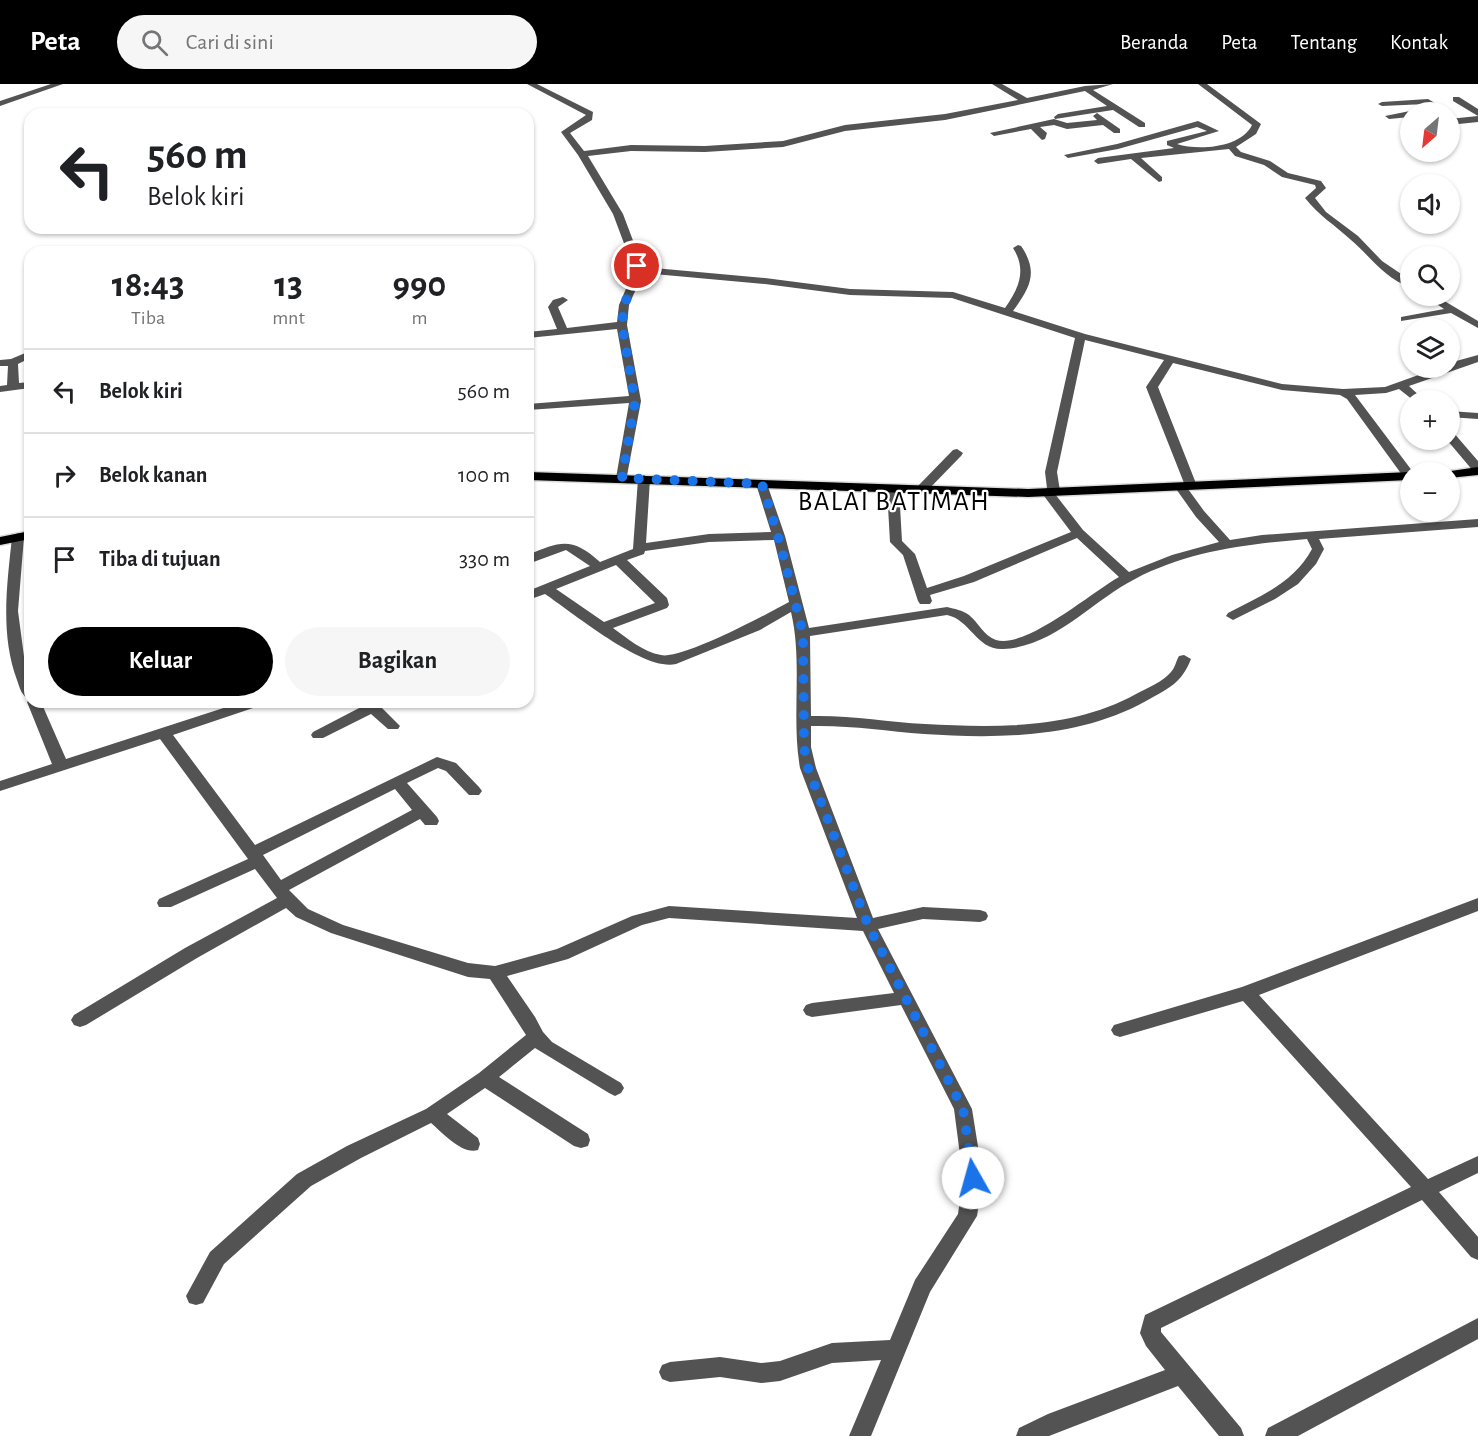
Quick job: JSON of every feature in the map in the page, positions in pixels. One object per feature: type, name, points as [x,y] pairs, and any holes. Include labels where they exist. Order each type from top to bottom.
[{"type":"main road","points":[[1460,472],[1478,470]]},
{"type":"main road","points":[[534,476],[921,490],[1051,492],[1400,476]]},
{"type":"main road","points":[[0,541],[24,536]]},
{"type":"street","points":[[0,104],[58,84]]},
{"type":"street","points":[[531,84],[590,114],[589,118],[565,132],[582,154],[620,219],[639,270],[624,305],[622,325],[635,399],[622,478]]},
{"type":"street","points":[[996,84],[1025,100]]},
{"type":"street","points":[[582,154],[631,148],[705,149],[783,144],[854,127],[945,117],[1109,84]]},
{"type":"street","points":[[1098,161],[1231,146],[1253,132],[1257,124],[1202,84]]},
{"type":"street","points":[[1085,88],[1143,125]]},
{"type":"street","points":[[1456,99],[1478,113]]},
{"type":"street","points":[[1382,104],[1400,103]]},
{"type":"street","points":[[1058,117],[1115,107]]},
{"type":"street","points":[[1089,111],[1117,131]]},
{"type":"street","points":[[1389,116],[1400,115]]},
{"type":"street","points":[[1460,121],[1478,119]]},
{"type":"street","points":[[994,133],[1053,122],[1071,126],[1104,122]]},
{"type":"street","points":[[1068,156],[1199,124],[1215,131],[1170,143]]},
{"type":"street","points":[[1032,126],[1044,133],[1042,137]]},
{"type":"street","points":[[1157,136],[1182,150]]},
{"type":"street","points":[[1231,146],[1238,154],[1267,163],[1285,175],[1318,183],[1321,188],[1310,197],[1310,200],[1323,214],[1358,241],[1378,263],[1400,277]]},
{"type":"street","points":[[1133,156],[1159,179]]},
{"type":"street","points":[[1008,312],[1023,291],[1027,279],[1027,265],[1018,248]]},
{"type":"street","points":[[639,270],[765,281],[850,292],[953,295],[1081,336],[1290,389],[1369,392],[1401,385],[1419,378]]},
{"type":"street","points":[[563,300],[556,302],[553,307],[563,331]]},
{"type":"street","points":[[1446,306],[1478,325]]},
{"type":"street","points":[[1410,318],[1453,310]]},
{"type":"street","points":[[534,334],[622,325]]},
{"type":"street","points":[[1081,336],[1051,472],[1051,492],[1079,533],[1127,577]]},
{"type":"street","points":[[0,363],[13,362],[24,357]]},
{"type":"street","points":[[1170,358],[1152,387],[1153,392],[1185,486],[1200,514],[1227,544]]},
{"type":"street","points":[[1460,363],[1478,358]]},
{"type":"street","points":[[13,362],[13,387]]},
{"type":"street","points":[[1401,385],[1407,390]]},
{"type":"street","points":[[0,389],[24,386]]},
{"type":"street","points":[[1343,392],[1351,397],[1400,463]]},
{"type":"street","points":[[534,407],[635,399]]},
{"type":"street","points":[[1460,415],[1478,416]]},
{"type":"street","points":[[1460,448],[1478,470]]},
{"type":"street","points":[[921,490],[957,453]]},
{"type":"street","points":[[534,594],[637,553],[640,548],[644,479]]},
{"type":"street","points":[[762,484],[803,633],[804,747],[808,768],[868,925],[963,1109],[973,1178],[967,1216],[929,1273],[860,1436]]},
{"type":"street","points":[[893,489],[896,542],[909,554],[928,612]]},
{"type":"street","points":[[803,633],[928,612],[958,612],[986,641],[997,645],[1015,644],[1067,619],[1127,577],[1227,544],[1311,535],[1478,523]]},
{"type":"street","points":[[923,593],[969,579],[1079,533]]},
{"type":"street","points":[[1233,616],[1279,592],[1300,575],[1314,560],[1318,549],[1311,535]]},
{"type":"street","points":[[24,536],[11,611],[18,664],[24,679]]},
{"type":"street","points":[[640,548],[692,539],[778,536]]},
{"type":"street","points":[[534,558],[558,548],[571,546],[578,549],[599,568]]},
{"type":"street","points":[[603,627],[662,605],[662,602],[619,560]]},
{"type":"street","points":[[546,589],[641,653],[662,661],[671,661],[755,627],[796,603]]},
{"type":"street","points":[[804,721],[844,720],[925,729],[1015,730],[1063,725],[1103,716],[1135,702],[1178,674],[1185,659]]},
{"type":"street","points":[[37,708],[61,766]]},
{"type":"street","points":[[0,786],[238,708]]},
{"type":"street","points":[[318,735],[367,708]]},
{"type":"street","points":[[377,708],[393,726]]},
{"type":"street","points":[[163,732],[282,894],[302,913],[336,929],[468,970],[495,973],[562,954],[638,920],[669,912],[868,925],[891,918],[923,913],[980,915]]},
{"type":"street","points":[[165,903],[431,764],[444,763],[451,767],[474,790]]},
{"type":"street","points":[[80,1020],[282,894],[427,816],[397,782]]},
{"type":"street","points":[[1120,1030],[1246,993],[1478,904]]},
{"type":"street","points":[[495,973],[529,1022],[536,1037],[546,1047],[615,1088]]},
{"type":"street","points":[[1246,993],[1374,1131],[1478,1251]]},
{"type":"street","points":[[812,1010],[905,998]]},
{"type":"street","points":[[196,1296],[217,1258],[304,1180],[354,1152],[433,1114],[485,1078],[536,1037]]},
{"type":"street","points":[[485,1078],[581,1140]]},
{"type":"street","points":[[433,1114],[471,1144]]},
{"type":"street","points":[[1233,1436],[1150,1333],[1152,1322],[1478,1164]]},
{"type":"street","points":[[1276,1436],[1478,1328]]},
{"type":"street","points":[[670,1372],[720,1367],[761,1373],[780,1371],[832,1353],[896,1349]]},
{"type":"street","points":[[1027,1436],[1056,1421],[1182,1374]]},
{"type":"district","name":"BALAI BATIMAH","points":[[894,501]]},
{"type":"route","points":[[637,266],[639,270],[622,313],[635,402],[622,478],[762,484],[803,633],[804,747],[808,768],[868,925],[963,1109],[973,1178]]}]
